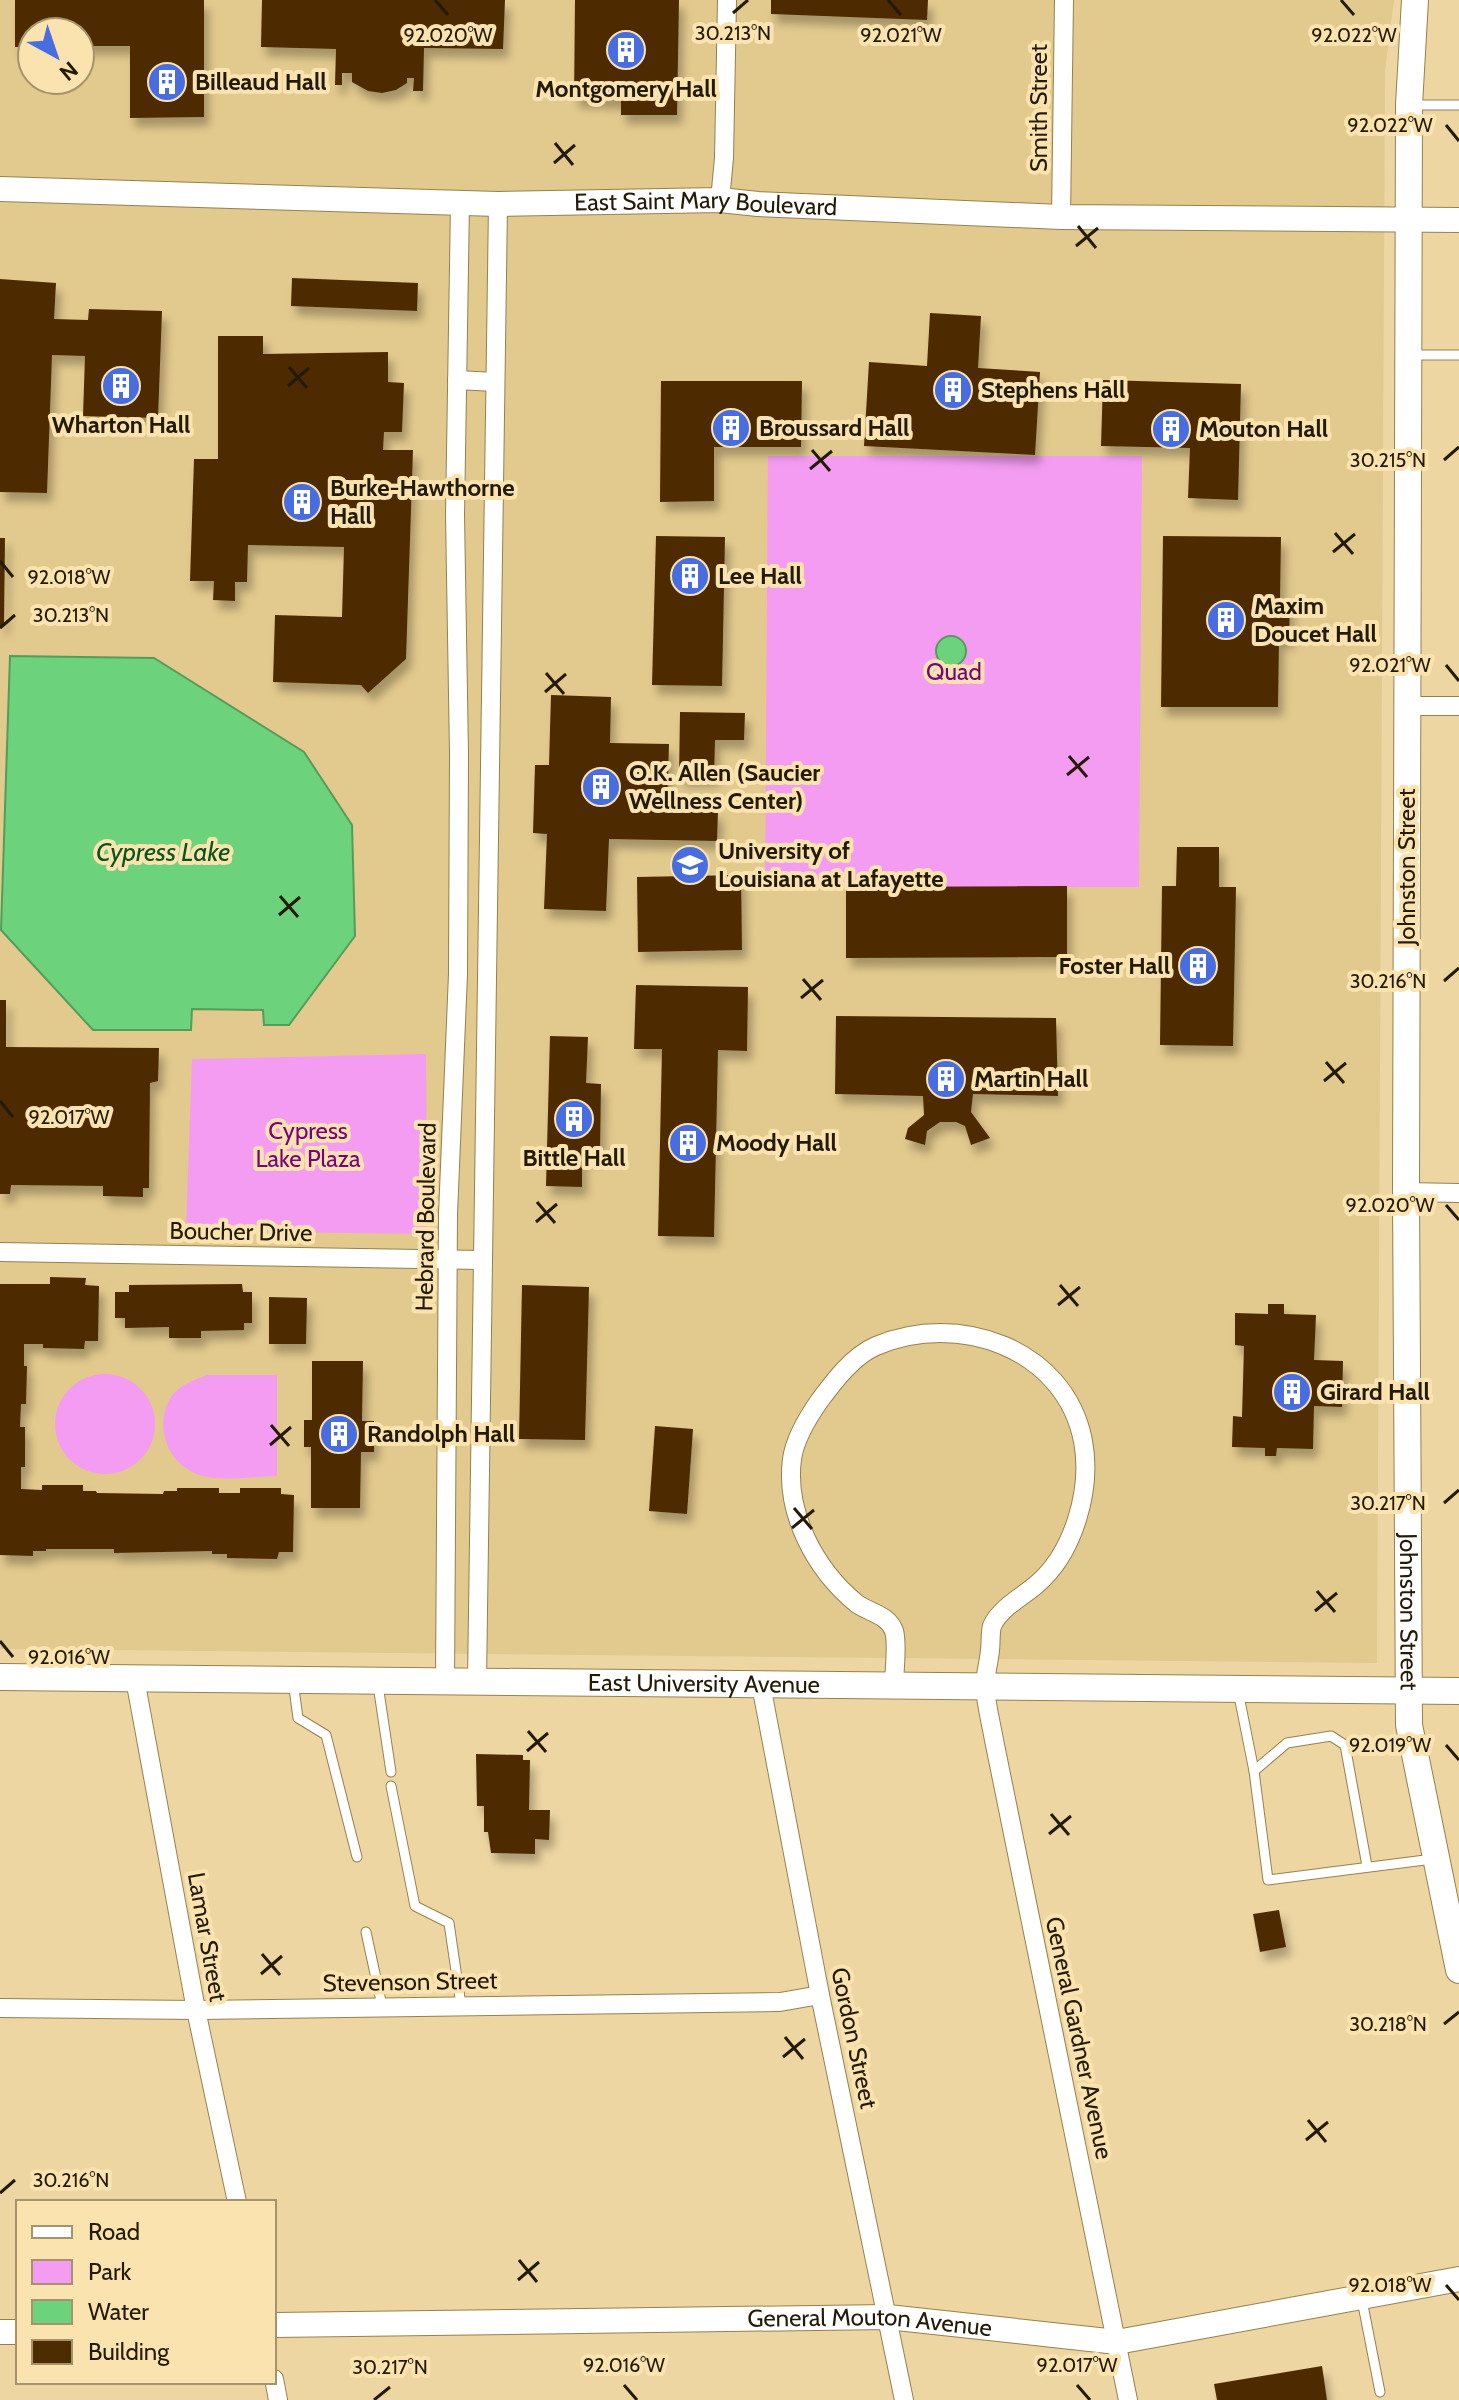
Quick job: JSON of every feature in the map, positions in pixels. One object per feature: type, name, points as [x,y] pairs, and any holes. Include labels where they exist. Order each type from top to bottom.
[{"type":"main road","name":"Johnston Street","points":[[1415,0],[1409,105],[1408,1689],[1409,1725],[1459,1970]]},
{"type":"main road","name":"East University Avenue","points":[[0,1677],[1459,1691]]},
{"type":"street","points":[[720,200],[724,158],[727,0]]},
{"type":"street","name":"Smith Street","points":[[1061,217],[1064,0]]},
{"type":"street","name":"East Saint Mary Boulevard","points":[[0,189],[498,204],[720,200],[1061,217],[1459,220]]},
{"type":"street","name":"Hebrard Boulevard","points":[[445,1682],[448,1260],[458,974],[459,754],[455,515],[460,203]]},
{"type":"street","points":[[477,1682],[498,204]]},
{"type":"street","points":[[457,380],[495,382]]},
{"type":"street","points":[[1408,706],[1459,706]]},
{"type":"street","points":[[459,754],[490,757]]},
{"type":"street","points":[[1406,1192],[1459,1193]]},
{"type":"street","name":"Boucher Drive","points":[[0,1252],[481,1260]]},
{"type":"street","name":"General Gardner Avenue","points":[[894,1685],[894,1631],[884,1618],[858,1605],[817,1560],[792,1499],[792,1458],[806,1419],[839,1374],[874,1347],[906,1337],[941,1332],[979,1336],[1015,1348],[1046,1374],[1070,1405],[1083,1440],[1086,1477],[1080,1513],[1064,1549],[1040,1582],[1004,1610],[992,1627],[985,1686],[1128,2400]]},
{"type":"street","points":[[444,1505],[479,1505]]},
{"type":"street","name":"Lamar Street","points":[[135,1679],[196,2010],[237,2200]]},
{"type":"street","name":"Gordon Street","points":[[761,1685],[820,1995],[904,2400]]},
{"type":"street","name":"Stevenson Street","points":[[0,2008],[196,2010],[780,2002],[820,1995]]},
{"type":"street","name":"General Mouton Avenue","points":[[276,2325],[888,2317],[1117,2342],[1459,2279]]},
{"type":"lane","points":[[1409,105],[1459,105]]},
{"type":"lane","points":[[1409,355],[1459,355]]},
{"type":"lane","points":[[293,1681],[298,1718],[326,1735],[357,1857]]},
{"type":"lane","points":[[377,1681],[391,1772]]},
{"type":"lane","points":[[1237,1688],[1254,1771],[1268,1880],[1436,1859]]},
{"type":"lane","points":[[1254,1771],[1287,1743],[1331,1736],[1345,1745],[1367,1866]]},
{"type":"lane","points":[[391,1786],[415,1906],[449,1923],[461,2005]]},
{"type":"lane","points":[[366,1932],[382,2006]]},
{"type":"lane","points":[[1361,2296],[1380,2392]]},
{"type":"shaded area","name":"University of Louisiana at Lafayette","points":[[0,0],[1394,0],[1385,71],[1377,1663],[0,1649]]},
{"type":"green space","name":"Quad","points":[[768,456],[1142,456],[1139,887],[765,887]]},
{"type":"green space","name":"Cypress Lake Plaza","points":[[426,1054],[427,1234],[186,1231],[192,1059]]},
{"type":"green space","points":[[105,1374],[124,1378],[141,1388],[151,1405],[155,1424],[151,1443],[141,1460],[124,1470],[105,1474],[86,1470],[69,1460],[59,1443],[55,1424],[59,1405],[69,1388],[86,1378]]},
{"type":"green space","points":[[207,1375],[277,1375],[277,1476],[206,1477],[177,1461],[166,1442],[166,1408],[171,1397],[182,1386]]},
{"type":"water","points":[[951,636],[962,640],[966,651],[962,662],[951,666],[940,662],[936,651],[940,640]]},
{"type":"water","name":"Cypress Lake","points":[[10,656],[154,658],[304,752],[352,825],[355,936],[289,1025],[264,1025],[263,1010],[192,1009],[191,1030],[93,1030],[1,930]]},
{"type":"building","name":"Billeaud Hall","points":[[15,0],[204,0],[204,117],[130,118],[130,46],[96,46],[96,16],[16,16],[15,47]]},
{"type":"building","points":[[262,0],[505,0],[503,49],[424,48],[423,91],[413,91],[414,78],[407,78],[407,83],[396,90],[382,93],[368,91],[352,82],[352,73],[342,73],[342,85],[335,85],[336,49],[261,47]]},
{"type":"building","name":"Montgomery Hall","points":[[575,0],[679,0],[677,115],[621,115],[621,100],[574,99]]},
{"type":"building","points":[[771,0],[928,0],[927,20],[771,14]]},
{"type":"building","points":[[292,278],[418,283],[417,311],[291,306]]},
{"type":"building","name":"Wharton Hall","points":[[0,279],[56,283],[54,319],[88,320],[89,309],[162,311],[158,418],[83,416],[85,356],[52,355],[47,493],[0,492]]},
{"type":"building","name":"Stephens Hall","points":[[930,313],[981,316],[978,368],[1040,372],[1035,455],[864,446],[869,362],[927,366]]},
{"type":"building","name":"Burke-Hawthorne Hall","points":[[218,336],[263,336],[263,354],[388,352],[388,382],[404,383],[402,432],[384,432],[383,450],[413,450],[406,659],[368,693],[361,685],[273,682],[275,615],[342,617],[344,547],[248,545],[247,582],[235,582],[235,601],[213,600],[214,581],[190,581],[194,459],[218,459]]},
{"type":"building","name":"Mouton Hall","points":[[1103,380],[1241,384],[1238,500],[1188,498],[1190,448],[1101,446]]},
{"type":"building","name":"Broussard Hall","points":[[661,381],[802,381],[801,447],[714,447],[714,501],[660,502]]},
{"type":"building","name":"Lee Hall","points":[[656,536],[725,537],[722,686],[652,685]]},
{"type":"building","name":"Maxim Doucet Hall","points":[[1163,536],[1281,537],[1280,599],[1290,599],[1289,640],[1279,640],[1278,707],[1161,707]]},
{"type":"building","points":[[0,538],[5,538],[4,626],[0,626]]},
{"type":"building","name":"O.K. Allen (Saucier Wellness Center)","points":[[551,695],[611,697],[610,743],[669,744],[667,809],[718,811],[717,841],[609,839],[606,911],[544,909],[547,834],[533,833],[535,765],[549,765]]},
{"type":"building","points":[[680,712],[745,713],[744,740],[715,740],[714,778],[679,778]]},
{"type":"building","name":"Foster Hall","points":[[1177,847],[1219,847],[1219,887],[1236,887],[1233,1046],[1160,1045],[1162,886],[1176,886]]},
{"type":"building","points":[[741,875],[742,950],[638,952],[637,877]]},
{"type":"building","points":[[1067,886],[1067,957],[846,958],[846,887]]},
{"type":"building","name":"Moody Hall","points":[[636,985],[748,987],[747,1051],[718,1050],[714,1237],[658,1236],[662,1049],[634,1049]]},
{"type":"building","points":[[0,1000],[6,1000],[6,1047],[159,1048],[158,1081],[150,1083],[149,1188],[143,1188],[143,1197],[103,1196],[103,1186],[11,1185],[10,1194],[0,1194]]},
{"type":"building","name":"Martin Hall","points":[[836,1016],[1056,1018],[1058,1096],[973,1094],[971,1112],[990,1138],[971,1145],[965,1126],[956,1122],[940,1122],[927,1131],[925,1145],[905,1139],[908,1128],[924,1115],[923,1096],[835,1094]]},
{"type":"building","name":"Bittle Hall","points":[[550,1036],[588,1037],[586,1083],[601,1084],[600,1155],[582,1155],[582,1187],[546,1186]]},
{"type":"building","points":[[50,1277],[86,1278],[85,1285],[99,1286],[98,1341],[85,1341],[84,1349],[43,1348],[43,1344],[24,1344],[26,1404],[21,1404],[20,1427],[25,1427],[25,1467],[21,1467],[21,1489],[42,1490],[42,1485],[83,1485],[83,1491],[97,1493],[163,1494],[164,1491],[177,1491],[177,1488],[219,1488],[219,1493],[240,1493],[240,1488],[281,1488],[281,1494],[294,1495],[293,1552],[279,1552],[277,1559],[227,1558],[227,1554],[212,1554],[212,1551],[114,1553],[114,1549],[46,1549],[33,1551],[33,1556],[0,1555],[0,1284],[50,1284]]},
{"type":"building","points":[[242,1284],[243,1292],[252,1292],[252,1323],[244,1323],[244,1330],[201,1331],[201,1338],[169,1338],[169,1327],[125,1328],[125,1318],[115,1318],[115,1292],[129,1292],[129,1285]]},
{"type":"building","points":[[522,1285],[589,1287],[585,1440],[519,1439]]},
{"type":"building","points":[[269,1297],[307,1298],[306,1344],[269,1344]]},
{"type":"building","name":"Girard Hall","points":[[1268,1304],[1284,1304],[1284,1314],[1316,1315],[1314,1360],[1343,1361],[1342,1407],[1314,1406],[1313,1449],[1277,1448],[1276,1456],[1265,1456],[1265,1448],[1232,1447],[1233,1416],[1242,1417],[1244,1346],[1235,1345],[1235,1313],[1268,1314]]},
{"type":"building","name":"Randolph Hall","points":[[312,1361],[363,1361],[362,1421],[374,1421],[374,1452],[361,1452],[360,1508],[311,1508],[311,1447],[304,1447],[304,1420],[312,1420]]},
{"type":"building","points":[[655,1426],[693,1429],[687,1514],[649,1511]]},
{"type":"building","points":[[476,1754],[523,1755],[523,1760],[530,1760],[529,1810],[550,1810],[549,1840],[535,1839],[535,1854],[491,1853],[488,1832],[484,1832],[484,1806],[477,1806]]},
{"type":"building","points":[[1279,1910],[1286,1947],[1260,1952],[1253,1914]]},
{"type":"building","points":[[1322,2366],[1327,2400],[1217,2400],[1214,2384]]},
{"type":"place","name":"Montgomery Hall","points":[[626,50]]},
{"type":"place","name":"Billeaud Hall","points":[[167,82]]},
{"type":"place","name":"Wharton Hall","points":[[121,386]]},
{"type":"place","name":"Stephens Hall","points":[[953,390]]},
{"type":"place","name":"Broussard Hall","points":[[731,428]]},
{"type":"place","name":"Mouton Hall","points":[[1171,429]]},
{"type":"place","name":"Burke-Hawthorne Hall","points":[[302,502]]},
{"type":"place","name":"Lee Hall","points":[[690,576]]},
{"type":"place","name":"Maxim Doucet Hall","points":[[1226,620]]},
{"type":"place","name":"O.K. Allen (Saucier Wellness Center)","points":[[601,787]]},
{"type":"place","name":"University of Louisiana at Lafayette","points":[[690,865]]},
{"type":"place","name":"Foster Hall","points":[[1198,966]]},
{"type":"place","name":"Martin Hall","points":[[946,1079]]},
{"type":"place","name":"Bittle Hall","points":[[574,1119]]},
{"type":"place","name":"Moody Hall","points":[[688,1143]]},
{"type":"place","name":"Girard Hall","points":[[1292,1392]]},
{"type":"place","name":"Randolph Hall","points":[[339,1434]]}]
